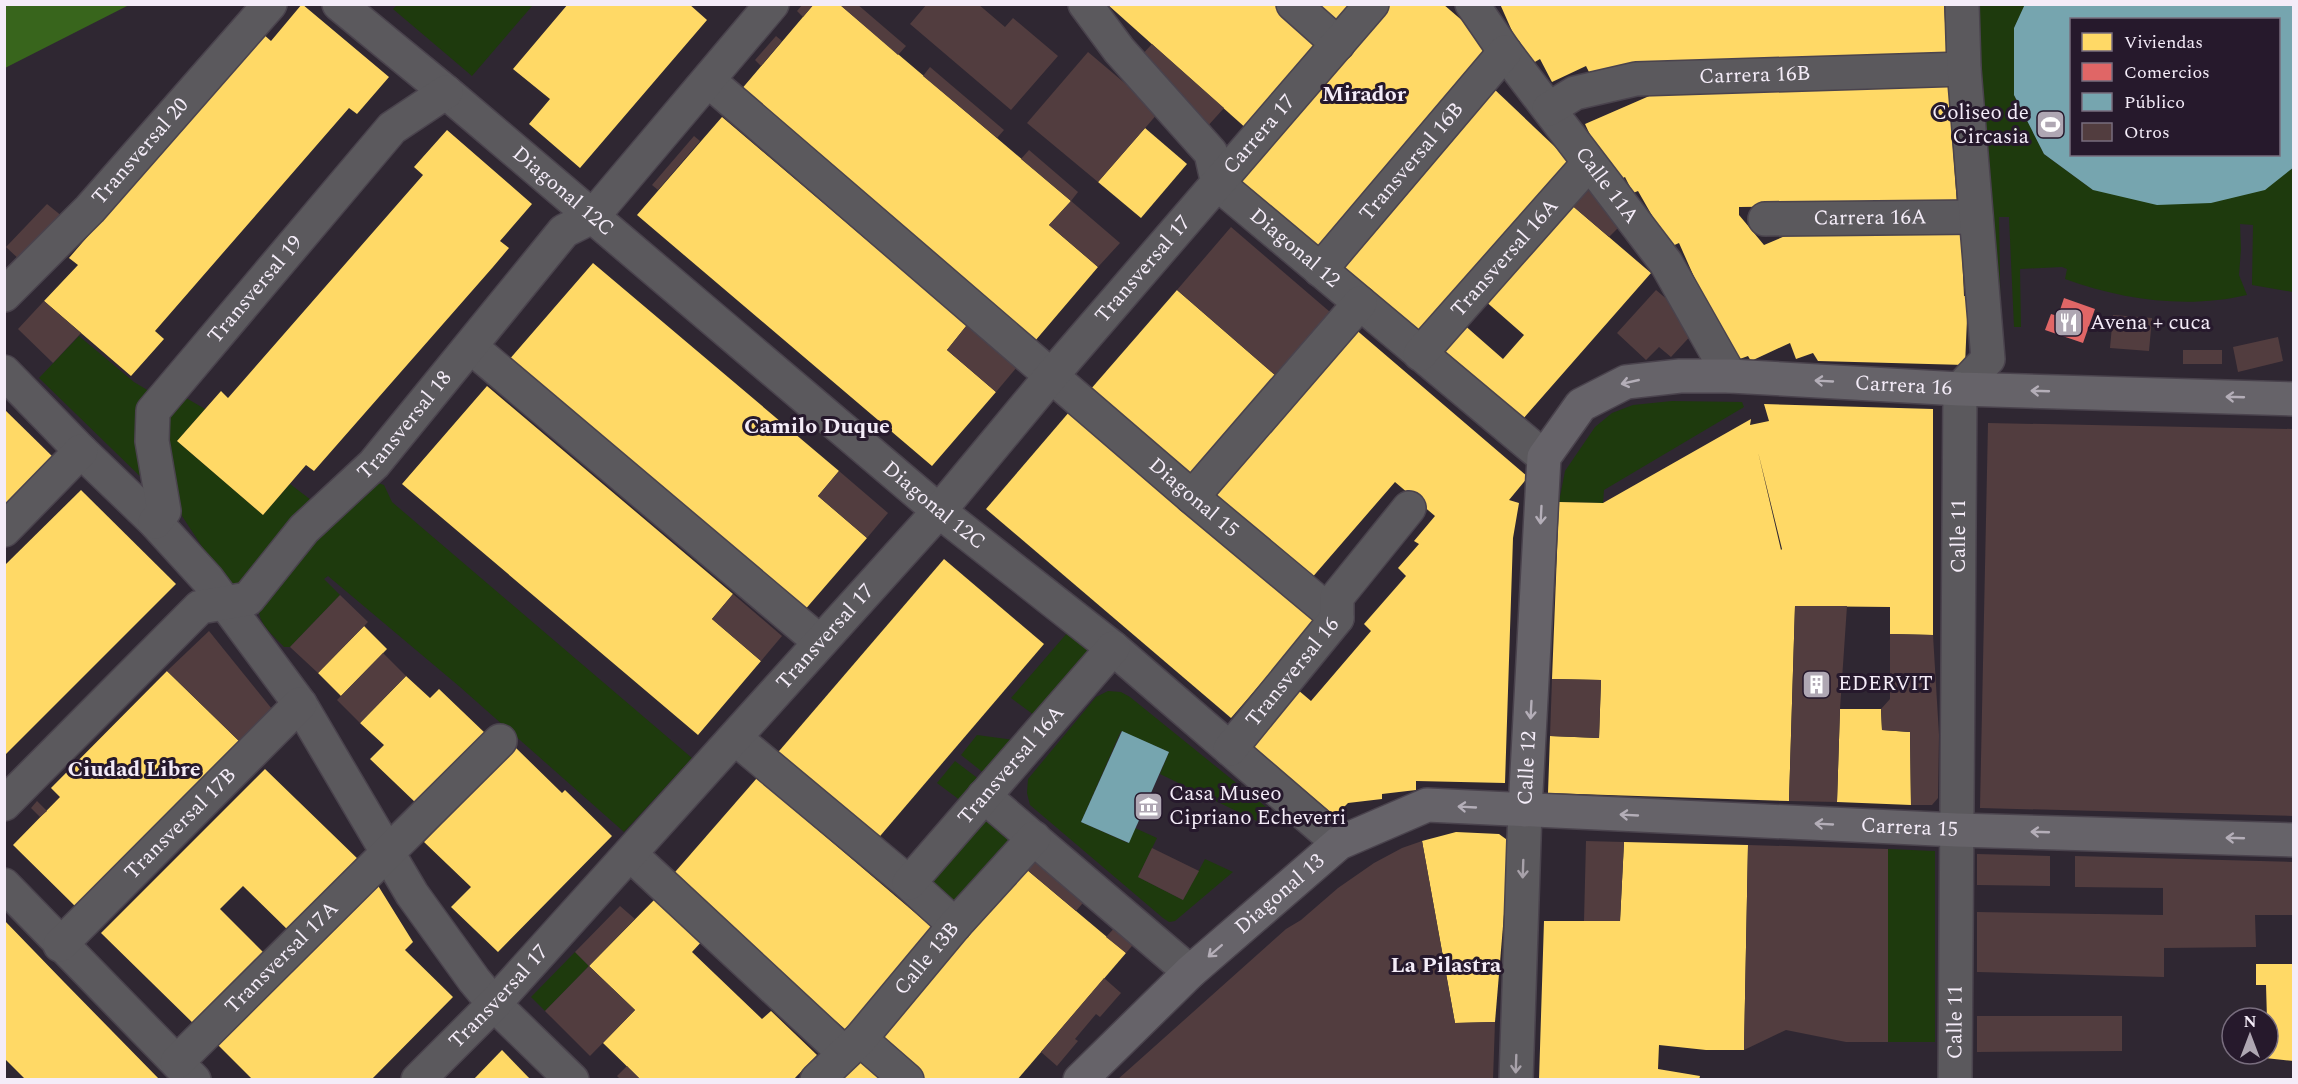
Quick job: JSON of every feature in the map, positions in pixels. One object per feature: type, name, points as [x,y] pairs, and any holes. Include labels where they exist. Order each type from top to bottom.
[{"type":"main road","name":"Carrera 16","points":[[1544,457],[1581,405],[1626,382],[1680,376],[1731,376],[1960,389],[2294,399]]},
{"type":"main road","name":"Calle 12","points":[[1525,810],[1544,457]]},
{"type":"main road","name":"Diagonal 13","points":[[1080,1080],[1190,972],[1339,843],[1427,805],[1525,810]]},
{"type":"main road","name":"Carrera 15","points":[[1525,810],[1957,830],[2294,840]]},
{"type":"street","name":"Transversal 20","points":[[4,295],[90,209],[270,4]]},
{"type":"street","name":"Diagonal 12C","points":[[339,4],[939,510],[1113,648],[1339,843]]},
{"type":"street","name":"Transversal 18","points":[[4,804],[200,607],[248,599],[304,530],[374,464],[564,231],[592,217],[772,4]]},
{"type":"street","points":[[1085,4],[1119,50],[1211,153],[1218,184]]},
{"type":"street","points":[[1293,4],[1338,44]]},
{"type":"street","name":"Carrera 17","points":[[1218,184],[1372,4]]},
{"type":"street","name":"Calle 11A","points":[[1472,4],[1505,52],[1666,263],[1731,376]]},
{"type":"street","points":[[1960,389],[1988,358],[1964,69],[1962,4]]},
{"type":"street","name":"Transversal 16B","points":[[1320,270],[1505,52]]},
{"type":"street","name":"Carrera 16B","points":[[1550,109],[1575,93],[1636,79],[1964,69]]},
{"type":"street","name":"Diagonal 15","points":[[709,81],[1192,497],[1337,618]]},
{"type":"street","name":"Transversal 19","points":[[155,522],[164,510],[152,441],[153,411],[392,128],[446,92]]},
{"type":"street","name":"Transversal 16A","points":[[1420,354],[1589,163]]},
{"type":"street","name":"Diagonal 12","points":[[1218,184],[1544,457]]},
{"type":"street","name":"Transversal 17","points":[[418,1080],[494,1004],[939,510],[1052,375],[1218,184]]},
{"type":"street","name":"Carrera 16A","points":[[1765,219],[1976,217]]},
{"type":"street","points":[[1192,497],[1360,303]]},
{"type":"street","points":[[471,347],[820,642]]},
{"type":"street","points":[[4,372],[155,522],[208,580],[300,705],[412,894],[474,980],[494,1004],[572,1080]]},
{"type":"street","name":"Calle 11","points":[[1955,1080],[1960,389]]},
{"type":"street","points":[[4,530],[81,451]]},
{"type":"street","name":"Transversal 16","points":[[1230,749],[1337,618],[1337,597],[1409,508]]},
{"type":"street","name":"Transversal 16A","points":[[909,882],[1113,648]]},
{"type":"street","name":"Transversal 17B","points":[[60,945],[300,705]]},
{"type":"street","points":[[735,738],[909,882],[955,925]]},
{"type":"street","points":[[388,854],[500,741]]},
{"type":"street","points":[[984,796],[1190,972]]},
{"type":"street","name":"Calle 12","points":[[1516,1080],[1525,810]]},
{"type":"street","name":"Calle 13B","points":[[818,1080],[852,1046],[955,925],[1034,838]]},
{"type":"street","name":"Transversal 17A","points":[[186,1071],[388,854]]},
{"type":"street","points":[[630,854],[852,1046],[907,1080]]},
{"type":"street","points":[[4,885],[60,945],[186,1071]]},
{"type":"green space","points":[[5,4],[129,4],[129,5],[5,68]]},
{"type":"green space","points":[[397,5],[533,5],[472,76],[393,9]]},
{"type":"green space","points":[[1977,5],[2025,5],[2014,28],[2014,95],[2044,154],[2093,190],[2293,167],[2293,292],[2252,285],[2253,225],[2240,224],[2239,275],[2247,295],[2202,301],[2155,300],[2109,292],[2065,279],[2067,269],[2062,267],[2020,269],[2021,327],[2014,327],[2009,217],[1999,217],[2001,340],[1988,213]]},
{"type":"green space","points":[[79,336],[134,382],[149,391],[148,484],[39,378]]},
{"type":"green space","points":[[181,395],[205,409],[177,441],[263,515],[290,484],[315,503],[241,589],[234,588],[220,574],[182,516],[165,465],[166,419]]},
{"type":"green space","points":[[1672,401],[1742,402],[1744,407],[1604,490],[1603,503],[1559,502],[1565,471],[1595,427],[1612,413],[1633,405]]},
{"type":"green space","points":[[378,483],[384,485],[392,502],[692,758],[624,832],[460,687],[328,576],[324,579],[340,595],[290,647],[284,647],[264,625],[259,609],[282,571]]},
{"type":"green space","points":[[1068,632],[1084,644],[1087,654],[1034,715],[1011,698]]},
{"type":"green space","points":[[1108,691],[1121,692],[1130,697],[1266,807],[1259,822],[1160,774],[1169,752],[1121,731],[1081,822],[1128,843],[1135,828],[1157,838],[1138,877],[1183,900],[1205,859],[1233,872],[1175,921],[1169,922],[1163,918],[1030,805],[1027,793],[1028,779],[1096,697]]},
{"type":"green space","points":[[977,735],[1014,740],[985,774],[961,755]]},
{"type":"green space","points":[[955,761],[980,780],[961,801],[937,783]]},
{"type":"green space","points":[[985,815],[1014,835],[954,903],[929,885]]},
{"type":"green space","points":[[1888,849],[1935,851],[1935,1042],[1888,1042]]},
{"type":"green space","points":[[575,952],[589,966],[545,1011],[531,997]]},
{"type":"building: Viviendas","points":[[302,4],[389,77],[357,114],[349,108],[155,331],[164,339],[131,376],[44,301],[78,265],[69,258],[263,34],[271,41]]},
{"type":"building: Viviendas","points":[[568,4],[689,4],[707,20],[580,168],[529,124],[550,99],[513,69]]},
{"type":"building: Viviendas","points":[[814,4],[839,4],[1071,201],[1049,225],[1098,267],[1035,341],[740,91]]},
{"type":"building: Viviendas","points":[[1107,4],[1275,4],[1323,47],[1248,130]]},
{"type":"building: Viviendas","points":[[1310,4],[1362,4],[1340,30]]},
{"type":"building: Viviendas","points":[[1389,4],[1443,4],[1494,48],[1320,248],[1238,179]]},
{"type":"building: Viviendas","points":[[1500,4],[1944,4],[1947,61],[1611,68],[1589,72],[1586,66],[1552,82],[1540,59],[1533,63],[1516,40]]},
{"type":"building: Viviendas","points":[[1948,81],[1957,204],[1739,207],[1739,215],[1764,245],[1804,228],[1831,227],[1831,235],[1961,232],[1964,296],[1968,296],[1965,365],[1818,361],[1813,353],[1796,359],[1790,343],[1751,361],[1748,356],[1737,360],[1679,243],[1670,247],[1638,191],[1633,193],[1625,177],[1619,180],[1611,162],[1604,165],[1585,124],[1670,87]]},
{"type":"building: Viviendas","points":[[1493,88],[1572,163],[1422,337],[1339,266]]},
{"type":"building: Viviendas","points":[[722,117],[967,325],[947,350],[996,392],[932,466],[637,215]]},
{"type":"building: Viviendas","points":[[1145,128],[1187,164],[1141,218],[1098,182]]},
{"type":"building: Viviendas","points":[[447,130],[532,204],[500,241],[509,248],[493,267],[314,471],[306,465],[263,515],[177,441],[221,391],[228,398],[423,175],[414,167]]},
{"type":"building: Viviendas","points":[[1568,202],[1651,273],[1523,419],[1440,347],[1462,323],[1503,359],[1524,335],[1483,299]]},
{"type":"building: Viviendas","points":[[593,263],[839,471],[818,496],[867,538],[803,612],[508,361]]},
{"type":"building: Viviendas","points":[[1177,290],[1275,375],[1188,476],[1090,390]]},
{"type":"building: Viviendas","points":[[1354,328],[1528,477],[1509,500],[1519,503],[1513,538],[1505,783],[1416,781],[1416,790],[1382,794],[1382,799],[1348,803],[1335,816],[1252,746],[1298,690],[1311,701],[1371,631],[1364,624],[1406,576],[1398,568],[1419,544],[1414,541],[1435,516],[1395,482],[1310,580],[1212,496]]},
{"type":"building: Viviendas","points":[[487,386],[733,594],[712,619],[761,661],[698,735],[402,484]]},
{"type":"building: Viviendas","points":[[1764,404],[1933,409],[1933,635],[1890,634],[1890,607],[1795,606],[1789,801],[1548,793],[1550,736],[1599,738],[1601,680],[1552,679],[1559,502],[1603,503],[1751,419],[1750,425],[1769,421]],"holes":[[[1758,452],[1782,549],[1781,550]]]},
{"type":"building: Viviendas","points":[[4,409],[56,460],[4,513]]},
{"type":"building: Viviendas","points":[[1070,411],[1316,620],[1231,718],[986,509]]},
{"type":"building: Viviendas","points":[[81,490],[176,584],[4,756],[4,566]]},
{"type":"building: Viviendas","points":[[944,559],[1044,644],[875,842],[774,757]]},
{"type":"building: Viviendas","points":[[364,626],[387,649],[341,696],[318,673]]},
{"type":"building: Viviendas","points":[[167,671],[240,742],[76,907],[13,845],[60,797],[51,788]]},
{"type":"building: Viviendas","points":[[406,676],[430,698],[439,689],[486,734],[417,804],[370,759],[384,745],[360,723]]},
{"type":"building: Viviendas","points":[[1840,709],[1881,709],[1882,730],[1910,732],[1911,805],[1837,802]]},
{"type":"building: Viviendas","points":[[516,748],[562,793],[565,790],[612,836],[498,952],[451,907],[471,887],[424,842]]},
{"type":"building: Viviendas","points":[[265,769],[361,862],[291,933],[243,886],[220,909],[267,956],[197,1027],[101,933]]},
{"type":"building: Viviendas","points":[[757,778],[934,929],[846,1030],[669,879]]},
{"type":"building: Viviendas","points":[[1456,832],[1499,834],[1510,842],[1495,1022],[1455,1023],[1422,841]]},
{"type":"building: Viviendas","points":[[1624,842],[1748,845],[1744,1050],[1706,1050],[1659,1045],[1658,1069],[1700,1076],[1699,1080],[1539,1080],[1544,921],[1620,921]]},
{"type":"building: Viviendas","points":[[1026,869],[1126,953],[1017,1080],[924,1080],[878,1040]]},
{"type":"building: Viviendas","points":[[377,884],[413,942],[405,950],[453,997],[371,1080],[253,1080],[217,1044]]},
{"type":"building: Viviendas","points":[[658,896],[703,940],[692,952],[762,1019],[771,1011],[817,1055],[793,1080],[641,1080],[603,1043],[635,1010],[589,966]]},
{"type":"building: Viviendas","points":[[4,920],[160,1080],[26,1080],[4,1058]]},
{"type":"building: Viviendas","points":[[2256,964],[2294,964],[2294,1061],[2280,1060],[2280,1006],[2267,1006],[2266,985],[2256,985]]},
{"type":"building: Viviendas","points":[[502,1050],[531,1080],[473,1080]]},
{"type":"building: Viviendas","points":[[862,1053],[889,1080],[836,1080]]},
{"type":"building: Comercios","name":"Avena + cuca","points":[[2064,298],[2095,309],[2083,343],[2045,330],[2051,314],[2058,316]]},
{"type":"building: Público","name":"Coliseo de Circasia","points":[[2025,4],[2294,4],[2294,167],[2265,190],[2211,203],[2157,205],[2093,190],[2044,154],[2014,95],[2014,28]]},
{"type":"building: Público","points":[[1122,731],[1169,752],[1129,843],[1081,822]]},
{"type":"building: Otros","points":[[803,4],[814,4],[803,17],[797,11]]},
{"type":"building: Otros","points":[[839,4],[857,4],[906,46],[898,55]]},
{"type":"building: Otros","points":[[927,4],[978,4],[1005,27],[1013,18],[1058,56],[1011,110],[910,24]]},
{"type":"building: Otros","points":[[776,36],[782,41],[761,66],[755,60]]},
{"type":"building: Otros","points":[[1152,44],[1224,108],[1206,128],[1140,57]]},
{"type":"building: Otros","points":[[1088,52],[1159,112],[1098,182],[1027,123]]},
{"type":"building: Otros","points":[[930,67],[1004,130],[997,138],[923,76]]},
{"type":"building: Otros","points":[[694,136],[700,141],[658,190],[652,185]]},
{"type":"building: Otros","points":[[1029,150],[1078,192],[1071,201],[1021,159]]},
{"type":"building: Otros","points":[[1585,183],[1620,226],[1609,237],[1568,202]]},
{"type":"building: Otros","points":[[1071,201],[1120,243],[1098,267],[1049,225]]},
{"type":"building: Otros","points":[[47,204],[63,217],[22,262],[6,247]]},
{"type":"building: Otros","points":[[1231,227],[1330,312],[1275,375],[1177,290]]},
{"type":"building: Otros","points":[[1656,290],[1681,311],[1696,330],[1671,357],[1659,347],[1646,360],[1617,333]]},
{"type":"building: Otros","points":[[44,301],[81,333],[53,363],[18,329]]},
{"type":"building: Otros","points":[[2113,315],[2152,318],[2149,351],[2110,348]]},
{"type":"building: Otros","points":[[967,325],[1017,367],[996,392],[947,350]]},
{"type":"building: Otros","points":[[2278,337],[2283,361],[2238,372],[2233,347]]},
{"type":"building: Otros","points":[[2183,350],[2222,350],[2222,364],[2183,364]]},
{"type":"building: Otros","points":[[1988,423],[2294,429],[2294,816],[1980,808]]},
{"type":"building: Otros","points":[[839,471],[888,513],[867,538],[818,496]]},
{"type":"building: Otros","points":[[733,594],[782,636],[761,661],[712,619]]},
{"type":"building: Otros","points":[[340,595],[368,622],[318,673],[290,647]]},
{"type":"building: Otros","name":"EDERVIT","points":[[1795,606],[1847,606],[1837,802],[1789,801]]},
{"type":"building: Otros","points":[[209,631],[272,709],[240,742],[167,671]]},
{"type":"building: Otros","points":[[1890,634],[1933,635],[1939,735],[1938,798],[1932,805],[1911,805],[1910,732],[1882,730],[1881,709],[1890,699]]},
{"type":"building: Otros","points":[[383,653],[406,676],[360,723],[337,700]]},
{"type":"building: Otros","points":[[1552,679],[1601,680],[1599,738],[1550,736]]},
{"type":"building: Otros","points":[[37,801],[47,811],[40,817],[31,808]]},
{"type":"building: Otros","points":[[1422,841],[1455,1023],[1495,1022],[1493,1080],[1117,1080],[1286,929],[1301,920],[1338,888],[1374,863],[1402,848]]},
{"type":"building: Otros","points":[[1586,841],[1624,842],[1620,921],[1584,921]]},
{"type":"building: Otros","points":[[1748,845],[1888,849],[1888,1042],[1846,1042],[1786,1030],[1744,1050]]},
{"type":"building: Otros","points":[[1152,848],[1199,871],[1183,900],[1138,877]]},
{"type":"building: Otros","points":[[1977,854],[2050,856],[2050,886],[1977,885]]},
{"type":"building: Otros","points":[[1039,856],[1088,897],[1076,911],[1026,869]]},
{"type":"building: Otros","points":[[2075,856],[2294,862],[2294,915],[2255,915],[2256,947],[2164,948],[2164,977],[1977,972],[1977,912],[2163,915],[2163,888],[2075,887]]},
{"type":"building: Otros","points":[[620,906],[635,919],[589,966],[575,952]]},
{"type":"building: Otros","points":[[1118,924],[1137,940],[1126,953],[1106,937]]},
{"type":"building: Otros","points":[[589,966],[635,1010],[590,1056],[545,1011]]},
{"type":"building: Otros","points":[[1104,978],[1121,993],[1100,1017],[1096,1014],[1075,1039],[1078,1041],[1057,1066],[1041,1052]]},
{"type":"building: Otros","points":[[1977,1016],[2122,1016],[2122,1051],[1977,1052]]},
{"type":"building: Otros","points":[[627,1066],[641,1080],[621,1080],[617,1076]]},
{"type":"place","name":"Coliseo de Circasia","points":[[2050,125]]},
{"type":"place","name":"Avena + cuca","points":[[2069,323]]},
{"type":"place","name":"EDERVIT","points":[[1817,684]]},
{"type":"place","name":"Casa Museo Cipriano Echeverri","points":[[1148,806]]},
{"type":"district","name":"Mirador","points":[[1364,94]]},
{"type":"district","name":"Camilo Duque","points":[[817,426]]},
{"type":"district","name":"Ciudad Libre","points":[[134,769]]},
{"type":"district","name":"La Pilastra","points":[[1446,965]]}]
